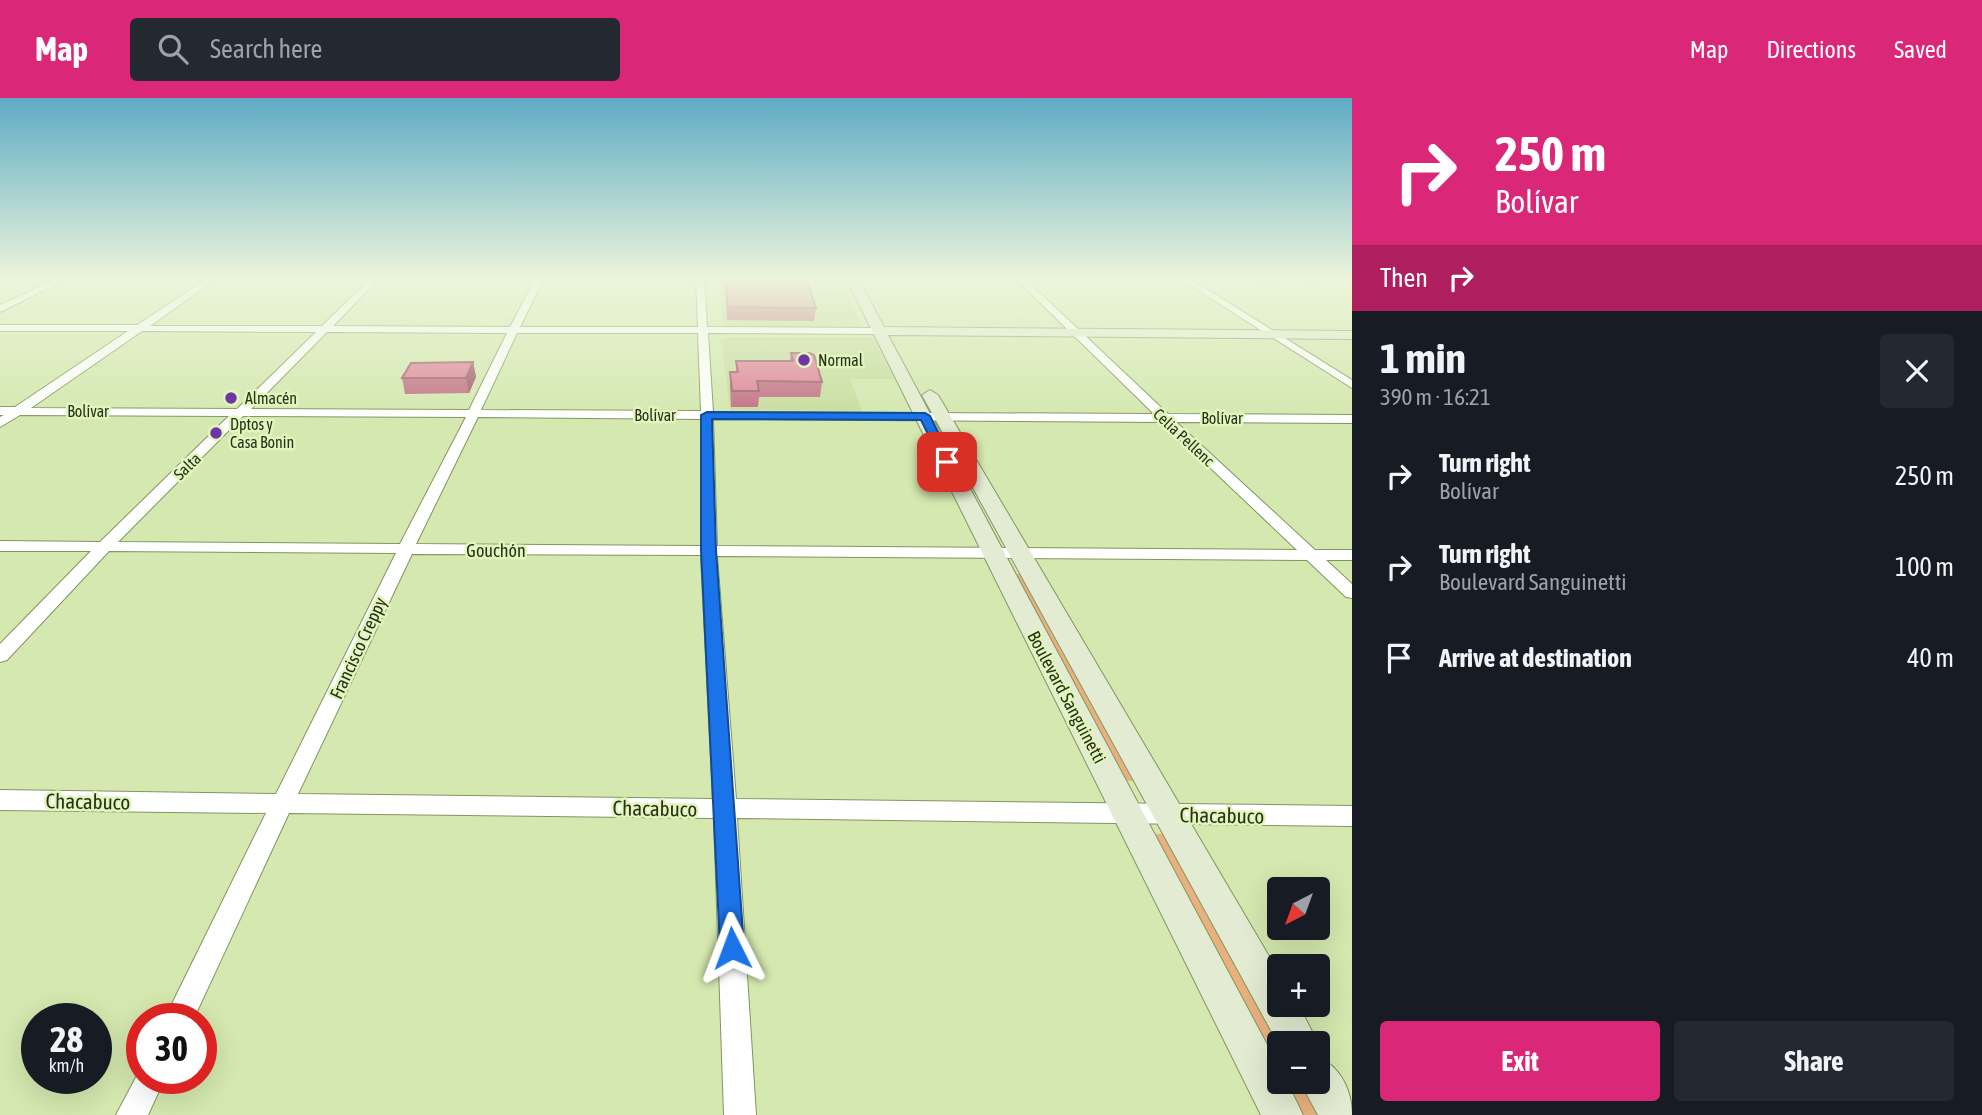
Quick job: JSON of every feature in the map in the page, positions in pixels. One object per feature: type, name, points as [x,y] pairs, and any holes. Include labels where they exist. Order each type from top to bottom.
[{"type":"street","points":[[0,424],[144,325]]},
{"type":"street","name":"Salta","points":[[0,655],[103,548],[327,325]]},
{"type":"street","name":"Francisco Creppy","points":[[186,1003],[404,550],[473,415],[514,325]]},
{"type":"street","points":[[702,325],[707,415],[709,550],[740,1115]]},
{"type":"street","name":"Boulevard Sanguinetti","points":[[883,325],[934,416],[1020,553],[1292,1031]]},
{"type":"street","name":"Boulevard Sanguinetti","points":[[884,325],[887,332]]},
{"type":"street","name":"Celia Pellenc","points":[[1069,325],[1352,593]]},
{"type":"street","points":[[1257,325],[1352,385]]},
{"type":"street","points":[[0,328],[1352,335]]},
{"type":"street","name":"Bolívar","points":[[0,411],[1352,419]]},
{"type":"street","name":"Boulevard Sanguinetti","points":[[934,416],[991,553],[1283,1115]]},
{"type":"street","name":"Gouchón","points":[[0,547],[1352,555]]},
{"type":"street","name":"Chacabuco","points":[[0,800],[1352,816]]},
{"type":"street","points":[[132,1115],[142,1094]]},
{"type":"street","points":[[1328,1094],[1340,1115]]},
{"type":"shaded area","points":[[860,325],[861,327],[723,326]]},
{"type":"shaded area","name":"Normal","points":[[728,337],[873,337],[895,379],[850,379],[862,411],[730,410],[721,340]]},
{"type":"shaded area","points":[[1009,574],[1020,574],[1133,781],[1118,780]]},
{"type":"shaded area","points":[[1149,834],[1166,834],[1273,1031],[1267,1031],[1267,1056]]},
{"type":"shaded area","points":[[1288,1094],[1309,1094],[1320,1115],[1299,1115]]},
{"type":"building","points":[[791,353],[814,355],[822,382],[757,381],[759,391],[732,391],[730,372],[738,372],[736,361],[793,361]]},
{"type":"building","points":[[473,362],[466,378],[402,378],[411,363]]},
{"type":"place","name":"Normal","points":[[804,360]]},
{"type":"place","name":"Almacén","points":[[231,398]]},
{"type":"place","name":"Dptos y Casa Bonin","points":[[216,433]]},
{"type":"route","points":[[732,948],[709,550],[707,415],[925,416],[947,462]]}]
